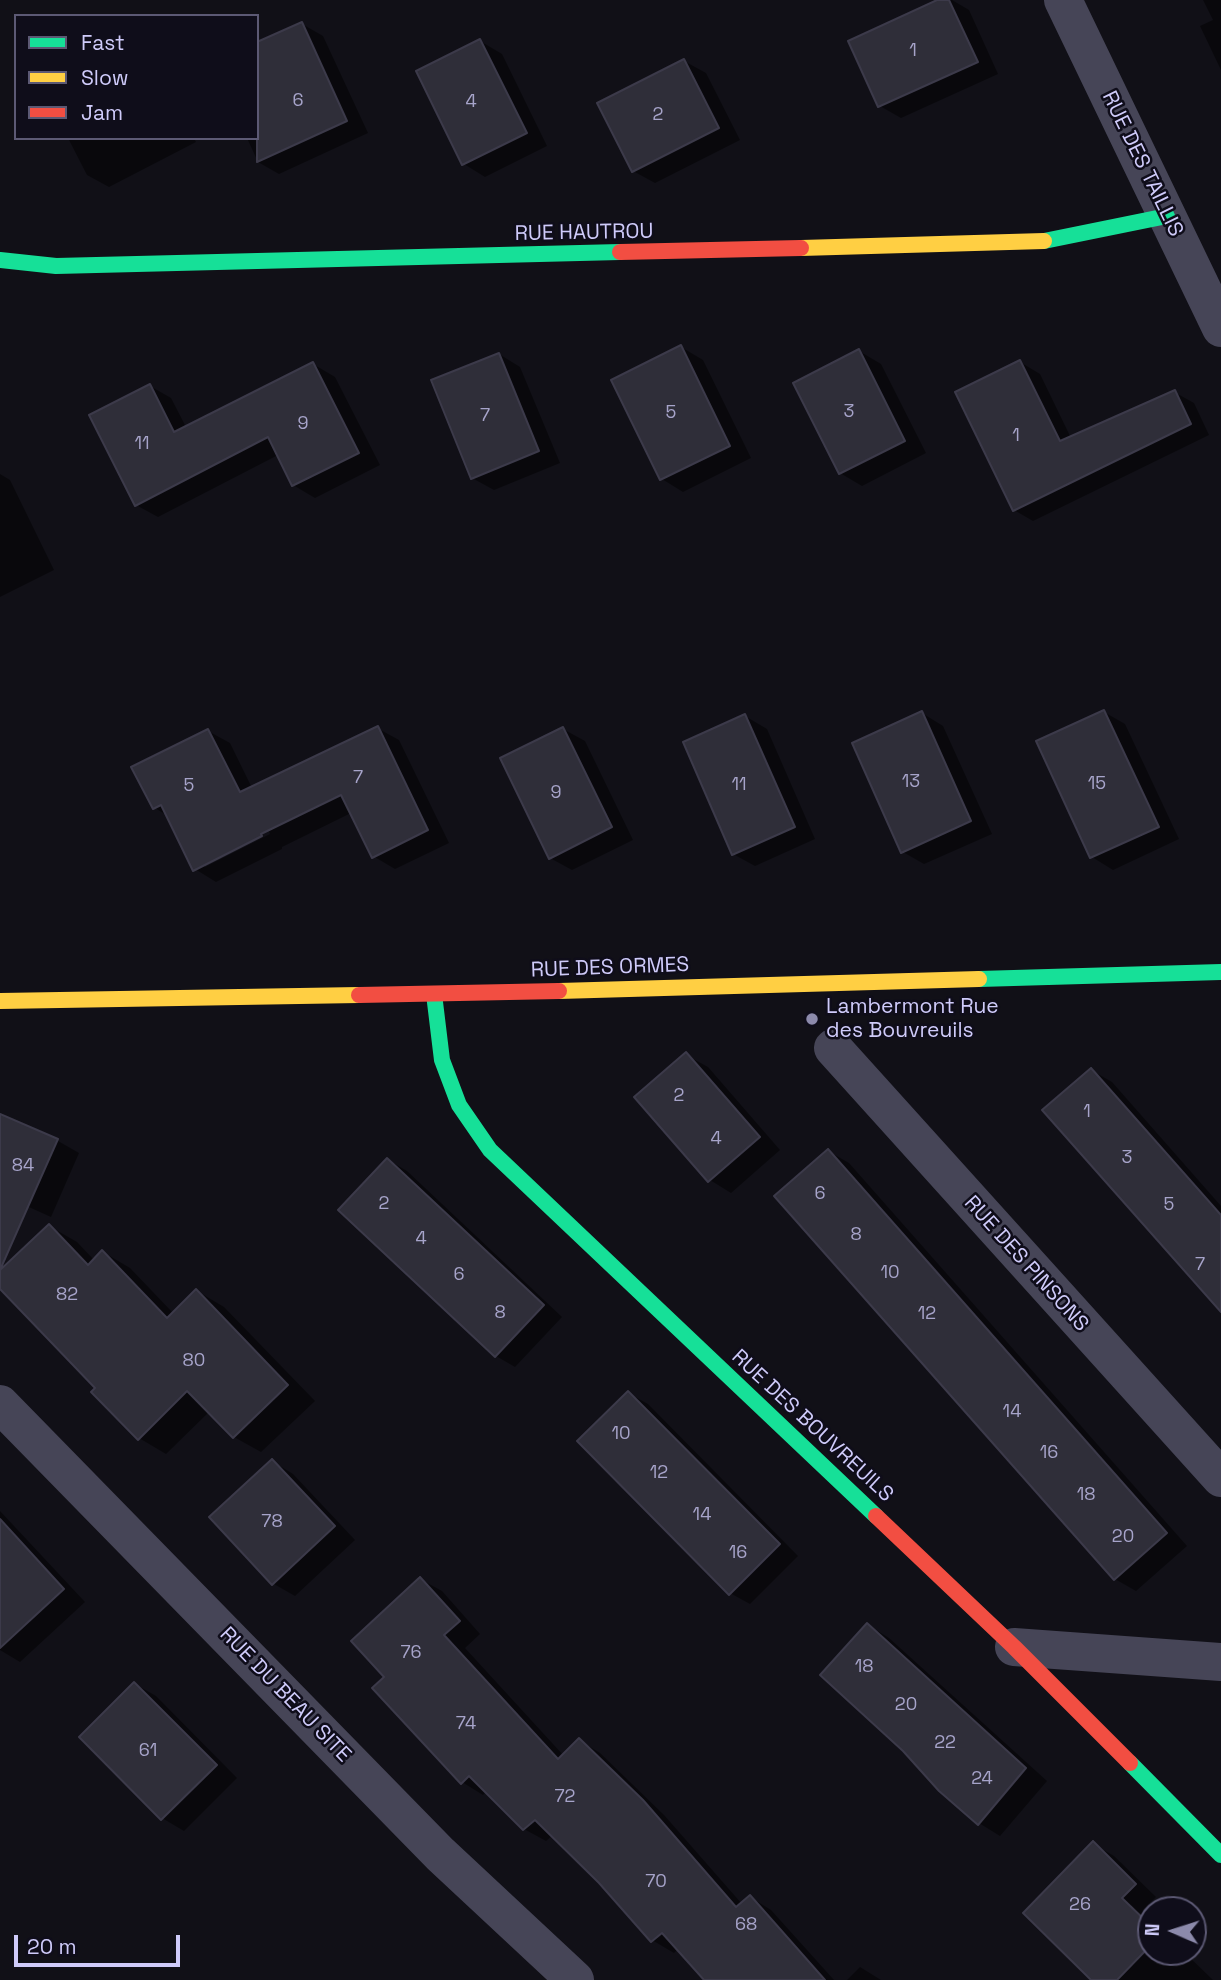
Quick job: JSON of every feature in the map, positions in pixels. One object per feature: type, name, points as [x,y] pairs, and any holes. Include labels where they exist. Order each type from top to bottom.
[{"type":"street","name":"RUE DES TAILLIS","points":[[1063,0],[1221,328]]},
{"type":"street","name":"RUE HAUTROU","points":[[0,260],[56,266],[1037,243],[1167,216]]},
{"type":"street","name":"RUE DES ORMES","points":[[0,1001],[434,995],[1221,972]]},
{"type":"street","name":"RUE DES BOUVREUILS","points":[[434,995],[442,1060],[459,1105],[490,1150],[1014,1647],[1221,1855]]},
{"type":"street","name":"RUE DES PINSONS","points":[[833,1048],[1221,1478]]},
{"type":"street","name":"RUE DU BEAU SITE","points":[[0,1405],[440,1854],[575,1980]]},
{"type":"street","points":[[1014,1647],[1221,1662]]},
{"type":"building","points":[[937,0],[949,0],[978,62],[878,107],[848,41]]},
{"type":"building","points":[[302,22],[347,121],[257,162],[259,140],[259,41]]},
{"type":"building","points":[[480,39],[527,133],[462,165],[416,71]]},
{"type":"building","points":[[684,59],[719,128],[632,172],[597,103]]},
{"type":"building","points":[[681,345],[730,446],[660,480],[611,380]]},
{"type":"building","points":[[859,349],[905,441],[839,474],[793,383]]},
{"type":"building","points":[[499,353],[539,451],[471,479],[431,380]]},
{"type":"building","points":[[1020,360],[1060,441],[1175,390],[1191,424],[1013,511],[955,392]]},
{"type":"building","points":[[313,362],[359,453],[292,486],[268,437],[135,506],[89,415],[150,384],[174,432]]},
{"type":"building","points":[[1104,710],[1159,827],[1090,858],[1036,741]]},
{"type":"building","points":[[922,711],[971,821],[901,853],[852,743]]},
{"type":"building","points":[[745,714],[795,827],[732,855],[683,742]]},
{"type":"building","points":[[378,726],[428,830],[372,858],[341,795],[193,871],[161,805],[153,809],[131,767],[208,729],[240,792]]},
{"type":"building","points":[[563,727],[612,827],[549,859],[500,758]]},
{"type":"building","points":[[686,1052],[760,1137],[708,1182],[634,1097]]},
{"type":"building","points":[[1091,1068],[1221,1215],[1221,1312],[1042,1110]]},
{"type":"building","points":[[0,1114],[58,1139],[0,1270]]},
{"type":"building","points":[[828,1149],[1167,1533],[1114,1580],[774,1196]]},
{"type":"building","points":[[387,1158],[544,1305],[495,1357],[338,1210]]},
{"type":"building","points":[[49,1224],[88,1265],[102,1250],[167,1318],[196,1289],[288,1385],[233,1438],[187,1391],[138,1440],[91,1392],[95,1388],[0,1289],[0,1270]]},
{"type":"building","points":[[628,1391],[780,1544],[729,1595],[577,1441]]},
{"type":"building","points":[[272,1459],[335,1526],[272,1585],[209,1517]]},
{"type":"building","points":[[0,1519],[64,1589],[0,1648]]},
{"type":"building","points":[[420,1577],[460,1621],[444,1635],[558,1759],[579,1738],[643,1800],[736,1907],[750,1895],[825,1980],[704,1980],[662,1933],[651,1942],[599,1883],[535,1820],[523,1830],[469,1776],[461,1784],[372,1688],[384,1677],[351,1641]]},
{"type":"building","points":[[867,1623],[1026,1768],[978,1825],[939,1791],[903,1751],[820,1675]]},
{"type":"building","points":[[134,1682],[217,1765],[161,1820],[79,1737]]},
{"type":"building","points":[[1093,1841],[1136,1884],[1122,1898],[1137,1912],[1137,1959],[1117,1980],[1091,1980],[1023,1913]]},
{"type":"traffic: fast","points":[[1044,241],[1167,216]]},
{"type":"traffic: fast","points":[[0,260],[56,266],[620,252]]},
{"type":"traffic: fast","points":[[979,979],[1221,972]]},
{"type":"traffic: fast","points":[[434,994],[442,1060],[459,1105],[490,1150],[876,1516]]},
{"type":"traffic: fast","points":[[1130,1763],[1221,1855]]},
{"type":"traffic: slow","points":[[801,248],[1044,241]]},
{"type":"traffic: slow","points":[[559,991],[979,979]]},
{"type":"traffic: slow","points":[[0,1001],[359,995]]},
{"type":"traffic: jam","points":[[620,252],[801,248]]},
{"type":"traffic: jam","points":[[359,995],[559,991]]},
{"type":"traffic: jam","points":[[876,1516],[1014,1647],[1130,1763]]},
{"type":"place","name":"Lambermont Rue des Bouvreuils","points":[[812,1019]]}]
